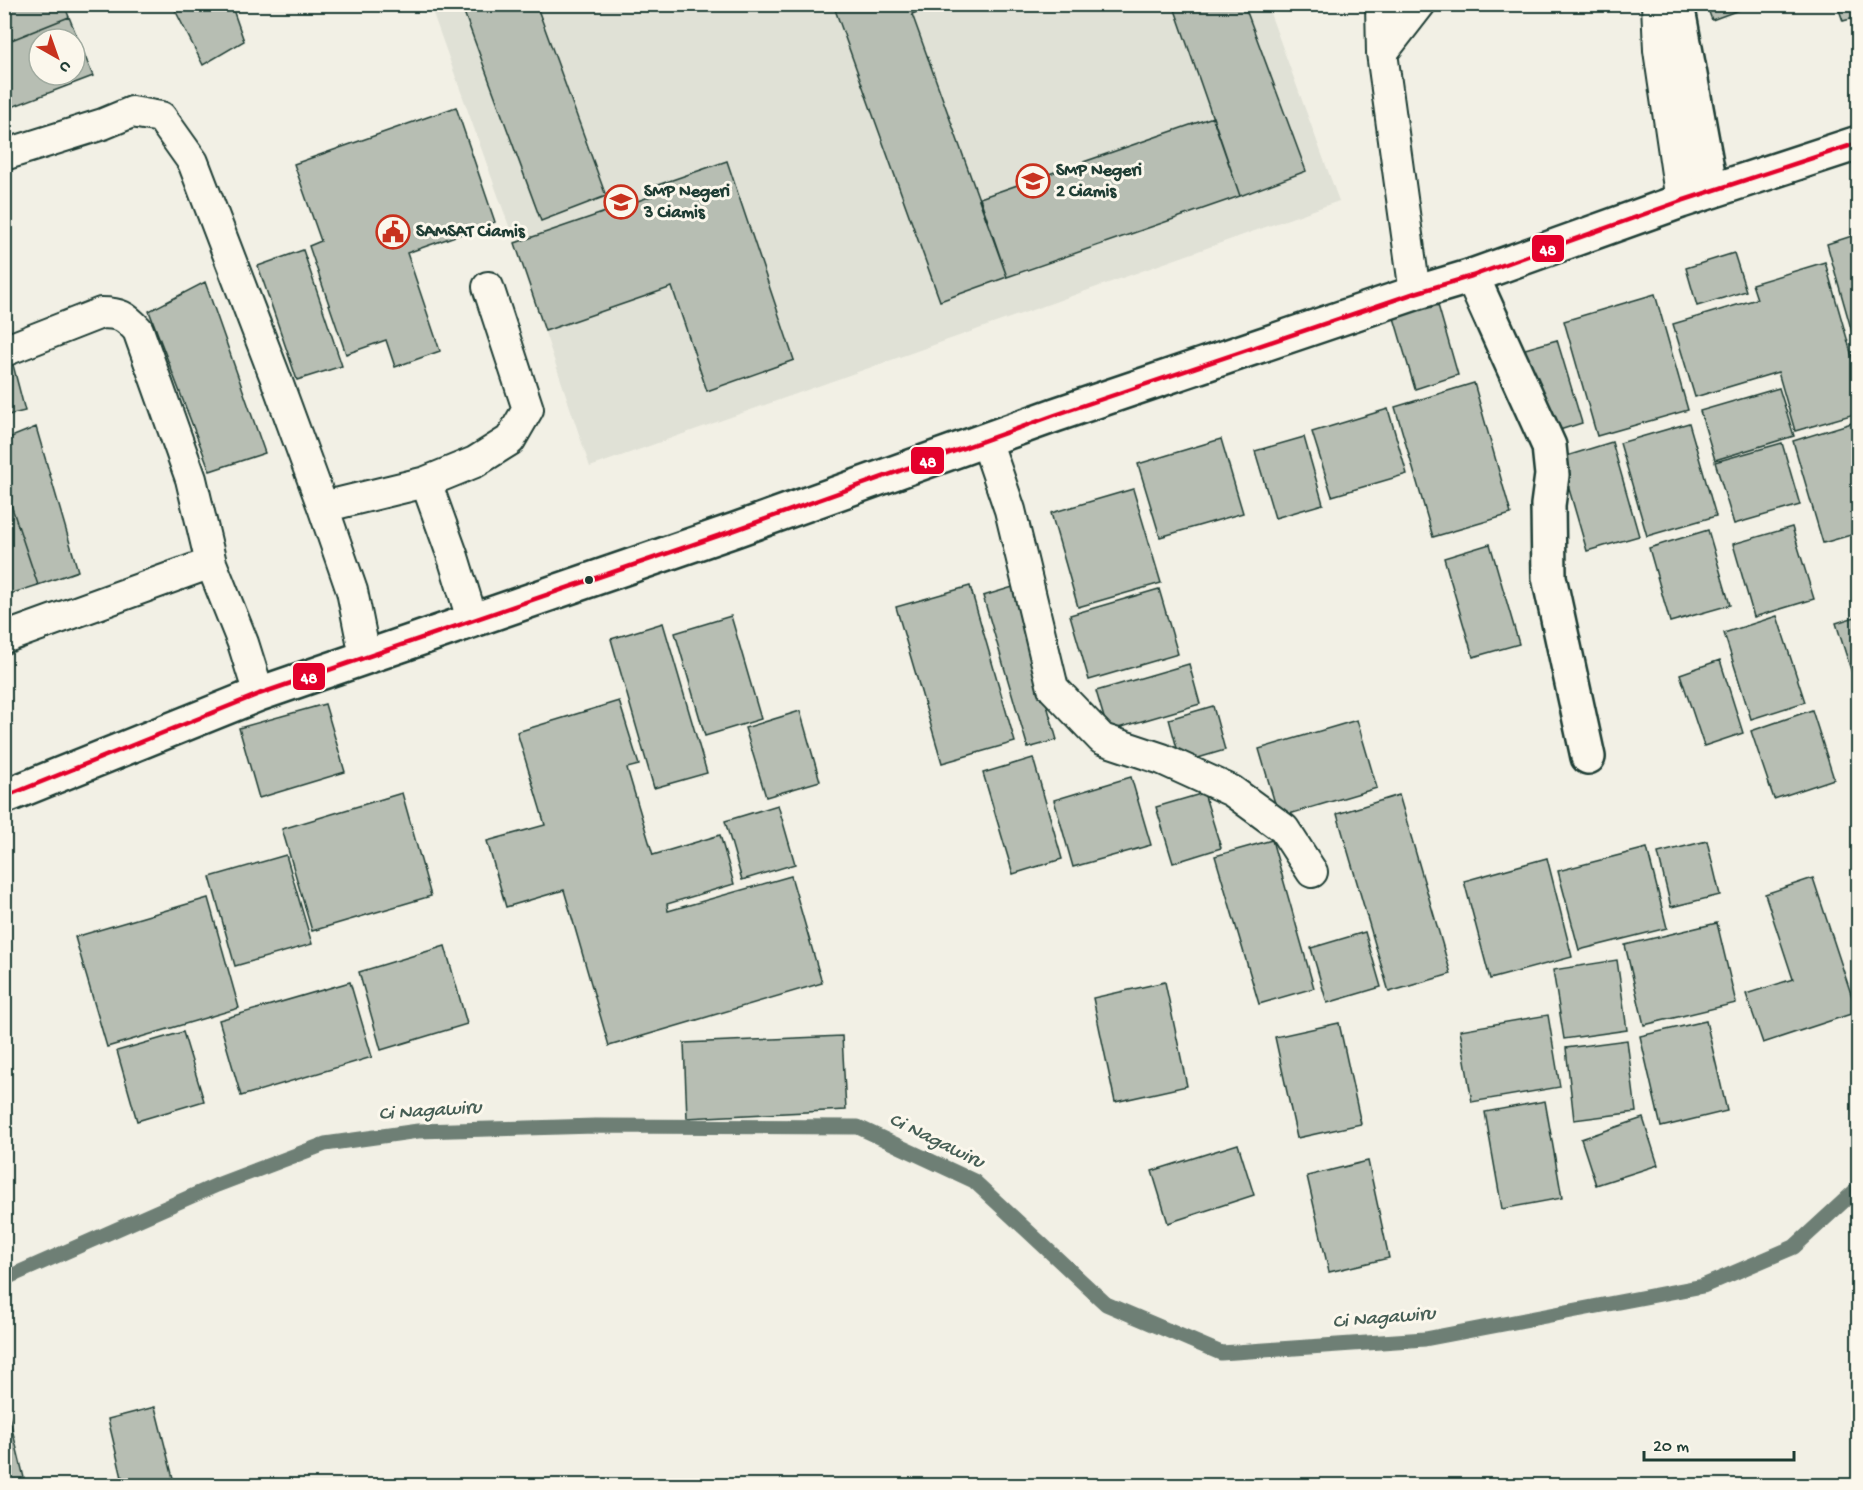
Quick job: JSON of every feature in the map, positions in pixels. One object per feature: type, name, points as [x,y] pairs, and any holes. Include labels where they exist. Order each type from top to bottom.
[{"type":"main road","points":[[1677,4],[1711,190]]},
{"type":"main road","points":[[4,797],[259,694],[364,656],[735,530],[986,440],[1415,293],[1472,276],[1711,190],[1858,143]]},
{"type":"main road","points":[[1472,276],[1549,446],[1552,475],[1548,505],[1549,577],[1588,757]]},
{"type":"lane","points":[[1381,4],[1382,53],[1415,293]]},
{"type":"lane","points":[[1382,53],[1420,4]]},
{"type":"lane","points":[[1657,4],[1659,50],[1681,201]]},
{"type":"lane","points":[[4,155],[103,124],[132,112],[161,117],[193,162],[323,507],[352,591],[364,656]]},
{"type":"lane","points":[[323,507],[426,482],[475,462],[510,440],[528,409],[488,287]]},
{"type":"lane","points":[[4,351],[101,313],[118,313],[138,330],[191,479],[212,563],[243,643],[259,694]]},
{"type":"lane","points":[[986,440],[1010,510],[1053,688],[1102,739],[1162,759],[1232,791],[1284,829],[1312,872]]},
{"type":"lane","points":[[426,482],[472,619]]},
{"type":"lane","points":[[4,638],[212,563]]},
{"type":"shaded area","name":"SMP Negeri 2 Ciamis","points":[[430,5],[1267,5],[1339,201],[590,467],[515,243]]},
{"type":"building","points":[[4,4],[64,4],[69,17],[44,27],[27,27],[27,34],[4,43]]},
{"type":"building","points":[[172,4],[231,4],[244,41],[203,65]]},
{"type":"building","points":[[461,4],[536,4],[606,196],[541,221]]},
{"type":"building","points":[[833,4],[925,4],[927,8],[912,14],[1007,277],[940,301]]},
{"type":"building","points":[[1173,4],[1244,4],[1306,171],[1240,196]]},
{"type":"building","points":[[1706,4],[1746,4],[1747,7],[1712,20]]},
{"type":"building","points":[[1837,4],[1858,4],[1858,17],[1843,21]]},
{"type":"building","points":[[69,17],[73,27],[44,27]]},
{"type":"building","points":[[27,34],[27,87],[64,87],[4,110],[4,43]]},
{"type":"building","points":[[87,61],[93,76],[87,78]]},
{"type":"building","name":"SAMSAT Ciamis","points":[[456,107],[495,222],[407,253],[440,351],[395,367],[386,340],[346,354],[309,246],[321,241],[294,164]]},
{"type":"building","points":[[1213,117],[1240,196],[1007,277],[980,198]]},
{"type":"building","points":[[727,161],[794,360],[707,391],[672,287],[545,331],[515,243],[652,196],[649,188]]},
{"type":"building","points":[[1858,234],[1858,353],[1827,244]]},
{"type":"building","points":[[303,250],[342,366],[297,380],[258,266]]},
{"type":"building","points":[[1734,253],[1746,291],[1697,306],[1686,268]]},
{"type":"building","points":[[1825,262],[1858,377],[1858,413],[1795,431],[1778,372],[1695,397],[1673,324],[1757,299],[1752,284]]},
{"type":"building","points":[[205,282],[265,453],[210,471],[149,311]]},
{"type":"building","points":[[1655,294],[1688,410],[1597,436],[1564,321]]},
{"type":"building","points":[[1436,298],[1458,375],[1415,389],[1392,311]]},
{"type":"building","points":[[1557,340],[1582,423],[1550,433],[1525,349]]},
{"type":"building","points":[[12,361],[25,411],[4,416],[4,363]]},
{"type":"building","points":[[1474,383],[1511,514],[1433,537],[1395,407]]},
{"type":"building","points":[[1779,388],[1794,436],[1715,460],[1700,411]]},
{"type":"building","points":[[1388,409],[1407,474],[1332,496],[1312,432]]},
{"type":"building","points":[[1858,421],[1858,533],[1823,543],[1793,441]]},
{"type":"building","points":[[1689,423],[1716,516],[1647,536],[1620,443]]},
{"type":"building","points":[[36,427],[78,571],[38,585],[4,484],[4,440]]},
{"type":"building","points":[[1304,437],[1323,504],[1275,518],[1255,451]]},
{"type":"building","points":[[1221,439],[1243,513],[1160,537],[1138,464]]},
{"type":"building","points":[[1612,442],[1639,536],[1587,551],[1560,458]]},
{"type":"building","points":[[1782,443],[1800,505],[1734,524],[1715,462]]},
{"type":"building","points":[[4,484],[38,585],[4,596]]},
{"type":"building","points":[[1133,489],[1161,583],[1078,607],[1051,513]]},
{"type":"building","points":[[1792,527],[1814,599],[1754,617],[1733,544]]},
{"type":"building","points":[[1708,530],[1730,605],[1670,622],[1649,548]]},
{"type":"building","points":[[1490,544],[1519,644],[1473,657],[1444,558]]},
{"type":"building","points":[[970,586],[1015,742],[942,763],[896,607]]},
{"type":"building","points":[[1013,587],[1057,740],[1028,748],[983,596]]},
{"type":"building","points":[[1159,589],[1178,654],[1089,680],[1070,615]]},
{"type":"building","points":[[731,616],[761,719],[705,736],[675,633]]},
{"type":"building","points":[[1777,616],[1805,702],[1751,719],[1724,633]]},
{"type":"building","points":[[1858,616],[1858,692],[1836,623]]},
{"type":"building","points":[[663,623],[707,773],[654,788],[611,639]]},
{"type":"building","points":[[1720,660],[1743,733],[1704,746],[1680,674]]},
{"type":"building","points":[[1189,664],[1200,704],[1108,731],[1096,691]]},
{"type":"building","points":[[619,701],[639,765],[627,768],[653,855],[720,835],[734,884],[667,904],[668,911],[791,876],[822,983],[609,1046],[564,890],[506,907],[487,841],[545,825],[517,732]]},
{"type":"building","points":[[325,704],[345,772],[259,798],[239,728]]},
{"type":"building","points":[[1213,706],[1225,750],[1181,763],[1169,719]]},
{"type":"building","points":[[1812,710],[1834,779],[1774,799],[1751,731]]},
{"type":"building","points":[[800,711],[820,781],[766,797],[745,728]]},
{"type":"building","points":[[1357,720],[1377,788],[1279,817],[1259,749]]},
{"type":"building","points":[[1033,758],[1062,859],[1013,874],[983,773]]},
{"type":"building","points":[[1131,777],[1151,845],[1073,867],[1054,800]]},
{"type":"building","points":[[402,793],[431,896],[312,931],[282,829]]},
{"type":"building","points":[[1204,793],[1221,848],[1173,863],[1156,807]]},
{"type":"building","points":[[1399,795],[1451,974],[1389,992],[1337,814]]},
{"type":"building","points":[[778,805],[795,864],[742,880],[725,821]]},
{"type":"building","points":[[1272,840],[1314,988],[1259,1004],[1215,856]]},
{"type":"building","points":[[1707,841],[1720,895],[1671,907],[1658,853]]},
{"type":"building","points":[[1647,848],[1667,928],[1579,950],[1558,871]]},
{"type":"building","points":[[286,855],[312,944],[235,966],[210,877]]},
{"type":"building","points":[[1547,858],[1572,957],[1490,979],[1464,881]]},
{"type":"building","points":[[1813,878],[1857,1012],[1763,1043],[1746,994],[1793,979],[1765,894]]},
{"type":"building","points":[[208,898],[239,1008],[107,1047],[75,937]]},
{"type":"building","points":[[1717,923],[1736,1003],[1644,1025],[1625,945]]},
{"type":"building","points":[[1365,932],[1381,987],[1327,1003],[1311,948]]},
{"type":"building","points":[[445,946],[467,1024],[381,1050],[359,972]]},
{"type":"building","points":[[1617,960],[1627,1030],[1564,1039],[1553,970]]},
{"type":"building","points":[[350,982],[372,1057],[241,1096],[219,1020]]},
{"type":"building","points":[[1165,982],[1187,1086],[1115,1102],[1093,998]]},
{"type":"building","points":[[1548,1015],[1560,1087],[1472,1102],[1460,1030]]},
{"type":"building","points":[[1706,1021],[1727,1111],[1661,1127],[1640,1036]]},
{"type":"building","points":[[1339,1023],[1361,1124],[1297,1138],[1275,1037]]},
{"type":"building","points":[[183,1032],[204,1101],[137,1121],[117,1051]]},
{"type":"building","points":[[842,1036],[846,1110],[687,1118],[684,1043]]},
{"type":"building","points":[[1627,1040],[1636,1112],[1574,1120],[1566,1048]]},
{"type":"building","points":[[1545,1101],[1562,1198],[1502,1209],[1485,1112]]},
{"type":"building","points":[[1643,1118],[1658,1165],[1596,1185],[1581,1139]]},
{"type":"building","points":[[1238,1144],[1254,1195],[1168,1223],[1152,1171]]},
{"type":"building","points":[[1368,1161],[1389,1258],[1329,1272],[1307,1176]]},
{"type":"building","points":[[4,1396],[26,1486],[4,1486]]},
{"type":"building","points":[[155,1407],[175,1486],[124,1486],[108,1419]]},
{"type":"waterway","name":"Ci Nagawiru","points":[[4,1279],[217,1185],[325,1144],[418,1131],[595,1126],[858,1127],[974,1181],[1106,1304],[1221,1353],[1425,1339],[1703,1286],[1794,1247],[1858,1188]]},
{"type":"transit line","name":"48","points":[[4,797],[259,694],[735,530],[1055,415],[1415,293],[1472,276],[1681,201],[1858,143]]},
{"type":"place","name":"SMP Negeri 2 Ciamis","points":[[1033,181]]},
{"type":"place","name":"SMP Negeri 3 Ciamis","points":[[621,202]]},
{"type":"place","name":"SAMSAT Ciamis","points":[[393,232]]}]
